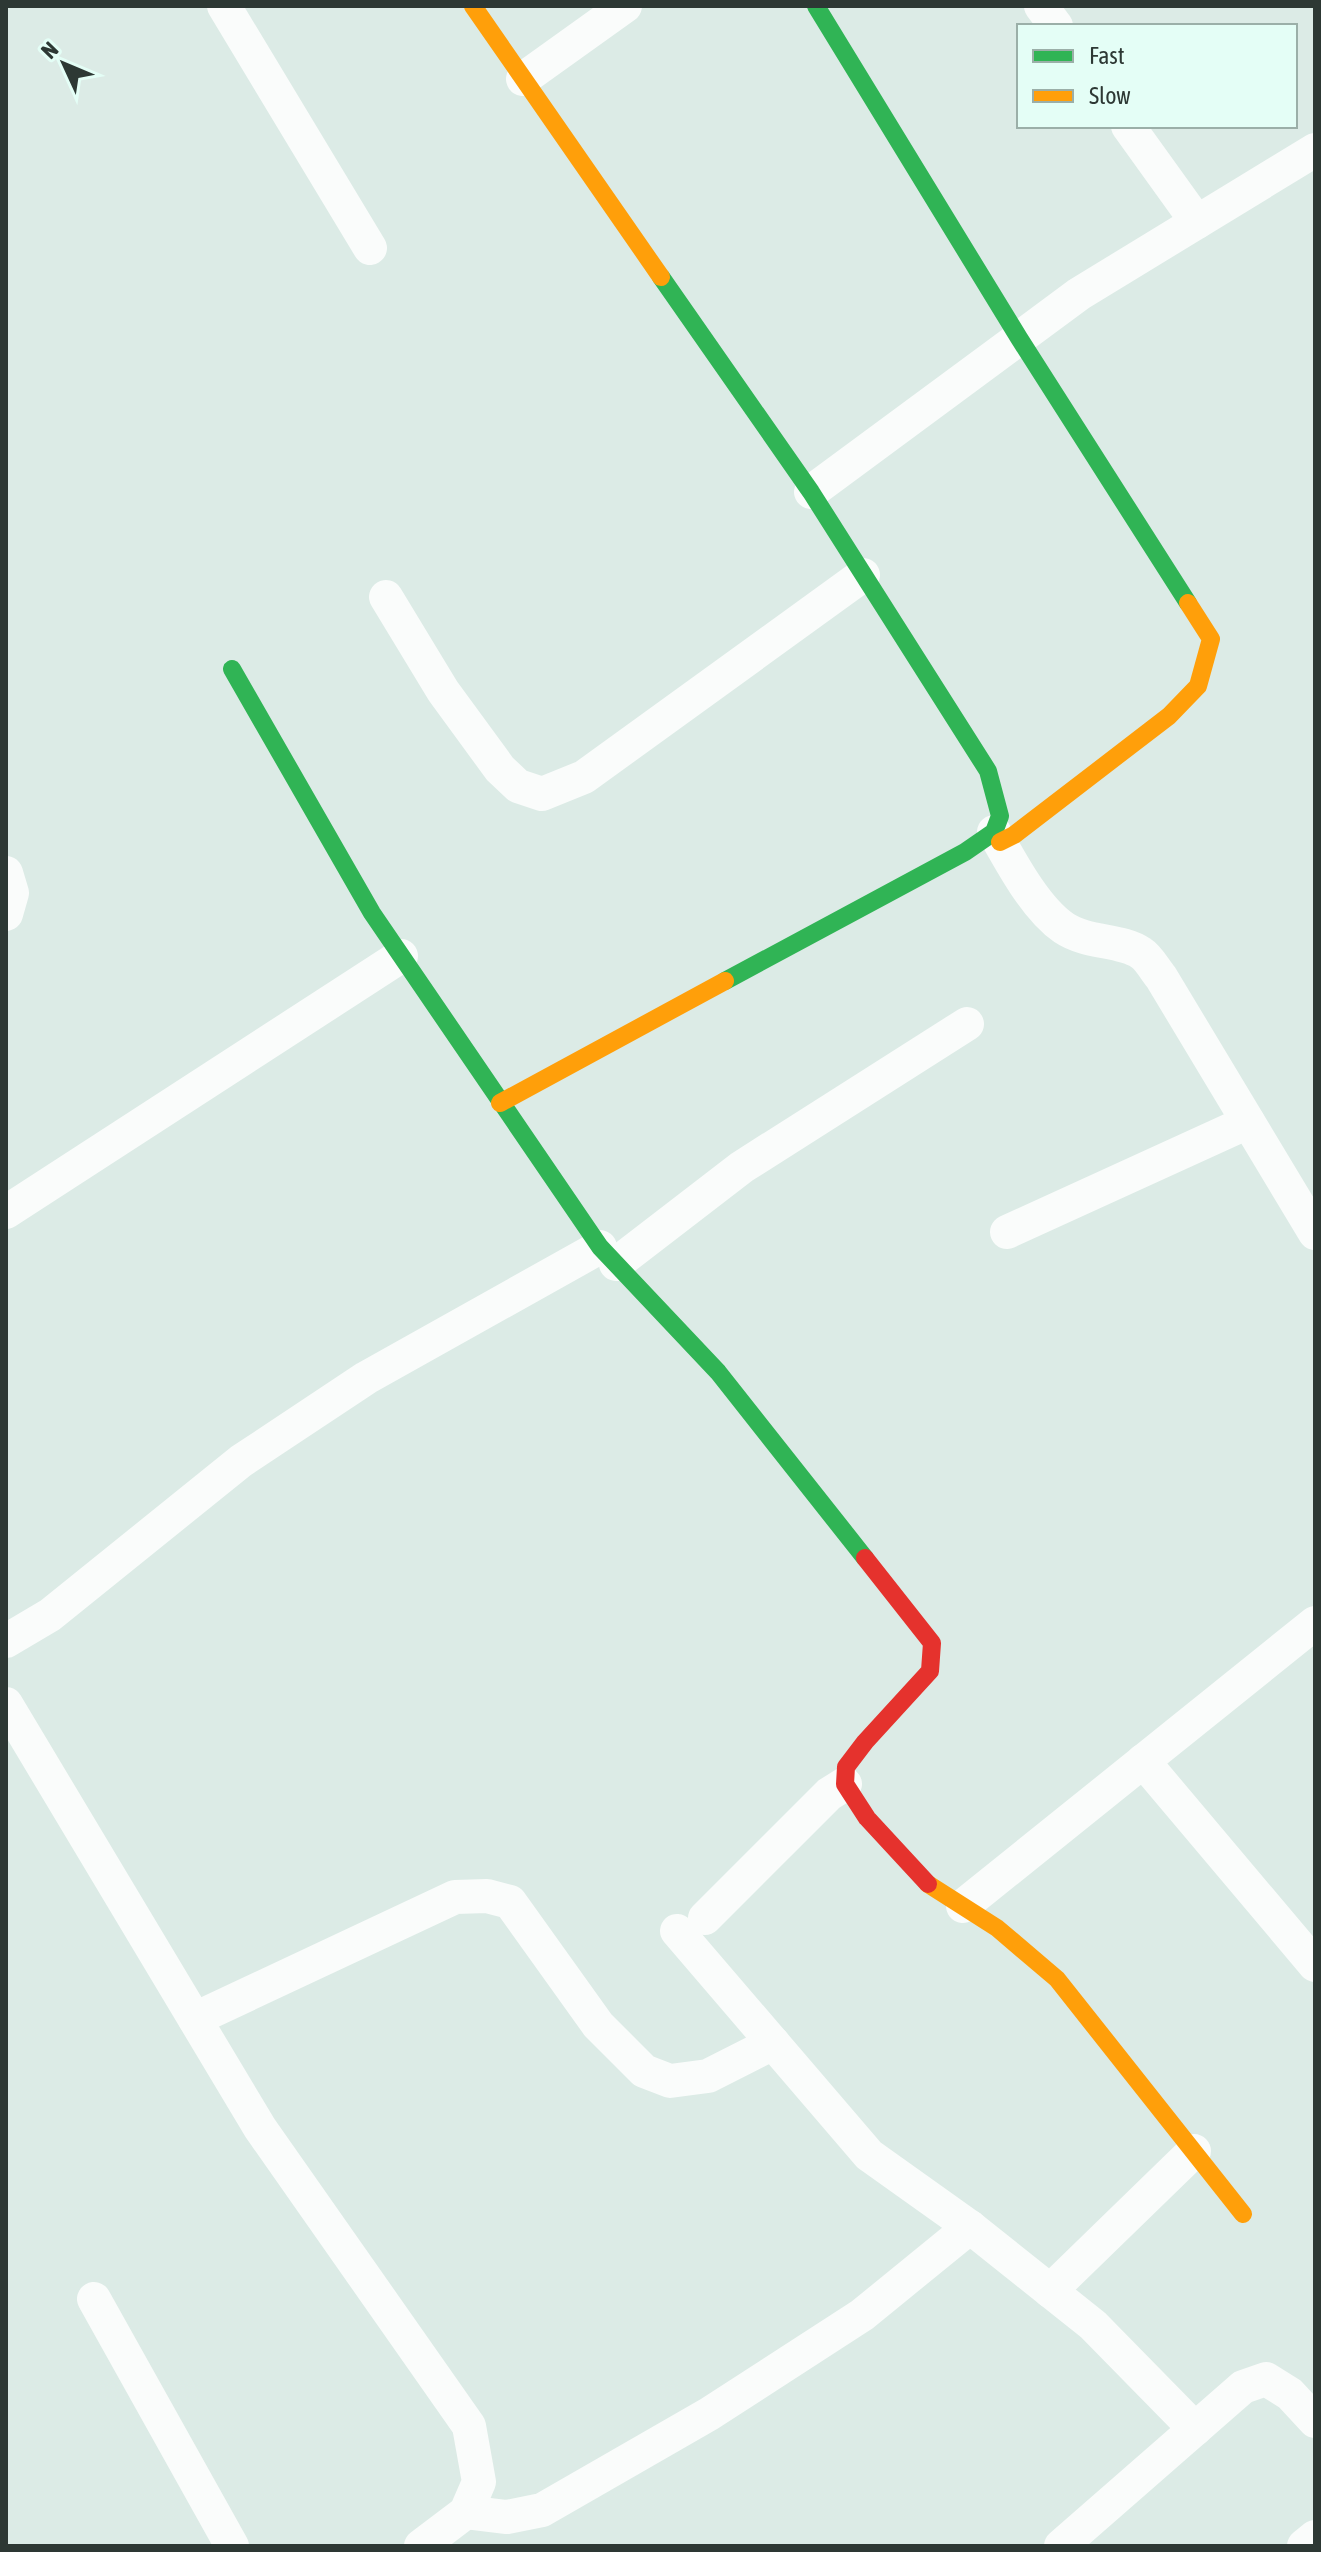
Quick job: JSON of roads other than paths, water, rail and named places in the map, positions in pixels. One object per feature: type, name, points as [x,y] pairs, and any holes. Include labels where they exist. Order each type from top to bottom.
[{"type":"street","points":[[224,6],[370,248]]},
{"type":"street","points":[[473,6],[811,492],[988,771],[1000,816],[997,837],[1038,902],[1063,927],[1087,939],[1141,953],[1161,977],[1315,1233]]},
{"type":"street","points":[[523,79],[625,6]]},
{"type":"street","points":[[500,1103],[965,852],[997,837],[1014,835],[1169,716],[1198,686],[1211,639],[1019,338],[816,6]]},
{"type":"street","points":[[1129,128],[1197,222]]},
{"type":"street","points":[[811,492],[1079,294],[1197,222],[1311,162]]},
{"type":"street","points":[[386,597],[443,691],[500,769],[518,786],[542,794],[584,777],[863,575]]},
{"type":"street","points":[[232,669],[372,913],[608,1256],[718,1372],[932,1643],[930,1671],[846,1767],[845,1784],[867,1818],[932,1888],[997,1928],[1057,1979],[1243,2214]]},
{"type":"street","points":[[6,873],[12,893],[6,914]]},
{"type":"street","points":[[6,1212],[401,956]]},
{"type":"street","points":[[6,1641],[50,1615],[241,1461],[366,1378],[608,1256],[967,1024]]},
{"type":"street","points":[[1007,1232],[1248,1122]]},
{"type":"street","points":[[963,1906],[1314,1625]]},
{"type":"street","points":[[6,1704],[260,2128],[469,2426],[479,2482],[466,2512],[421,2546]]},
{"type":"street","points":[[1143,1761],[1315,1965]]},
{"type":"street","points":[[845,1784],[829,1794],[691,1924],[773,2043],[869,2155],[970,2227],[1093,2325],[1195,2429]]},
{"type":"street","points":[[195,2019],[455,1897],[487,1896],[510,1902],[598,2025],[644,2071],[670,2081],[708,2076],[773,2043]]},
{"type":"street","points":[[1050,2291],[1194,2151]]},
{"type":"street","points":[[466,2512],[507,2517],[542,2510],[709,2414],[862,2315],[970,2227]]},
{"type":"street","points":[[94,2299],[232,2546]]},
{"type":"street","points":[[1061,2546],[1243,2387],[1266,2379],[1290,2394],[1315,2421]]},
{"type":"street","points":[[1304,2546],[1315,2537]]}]
